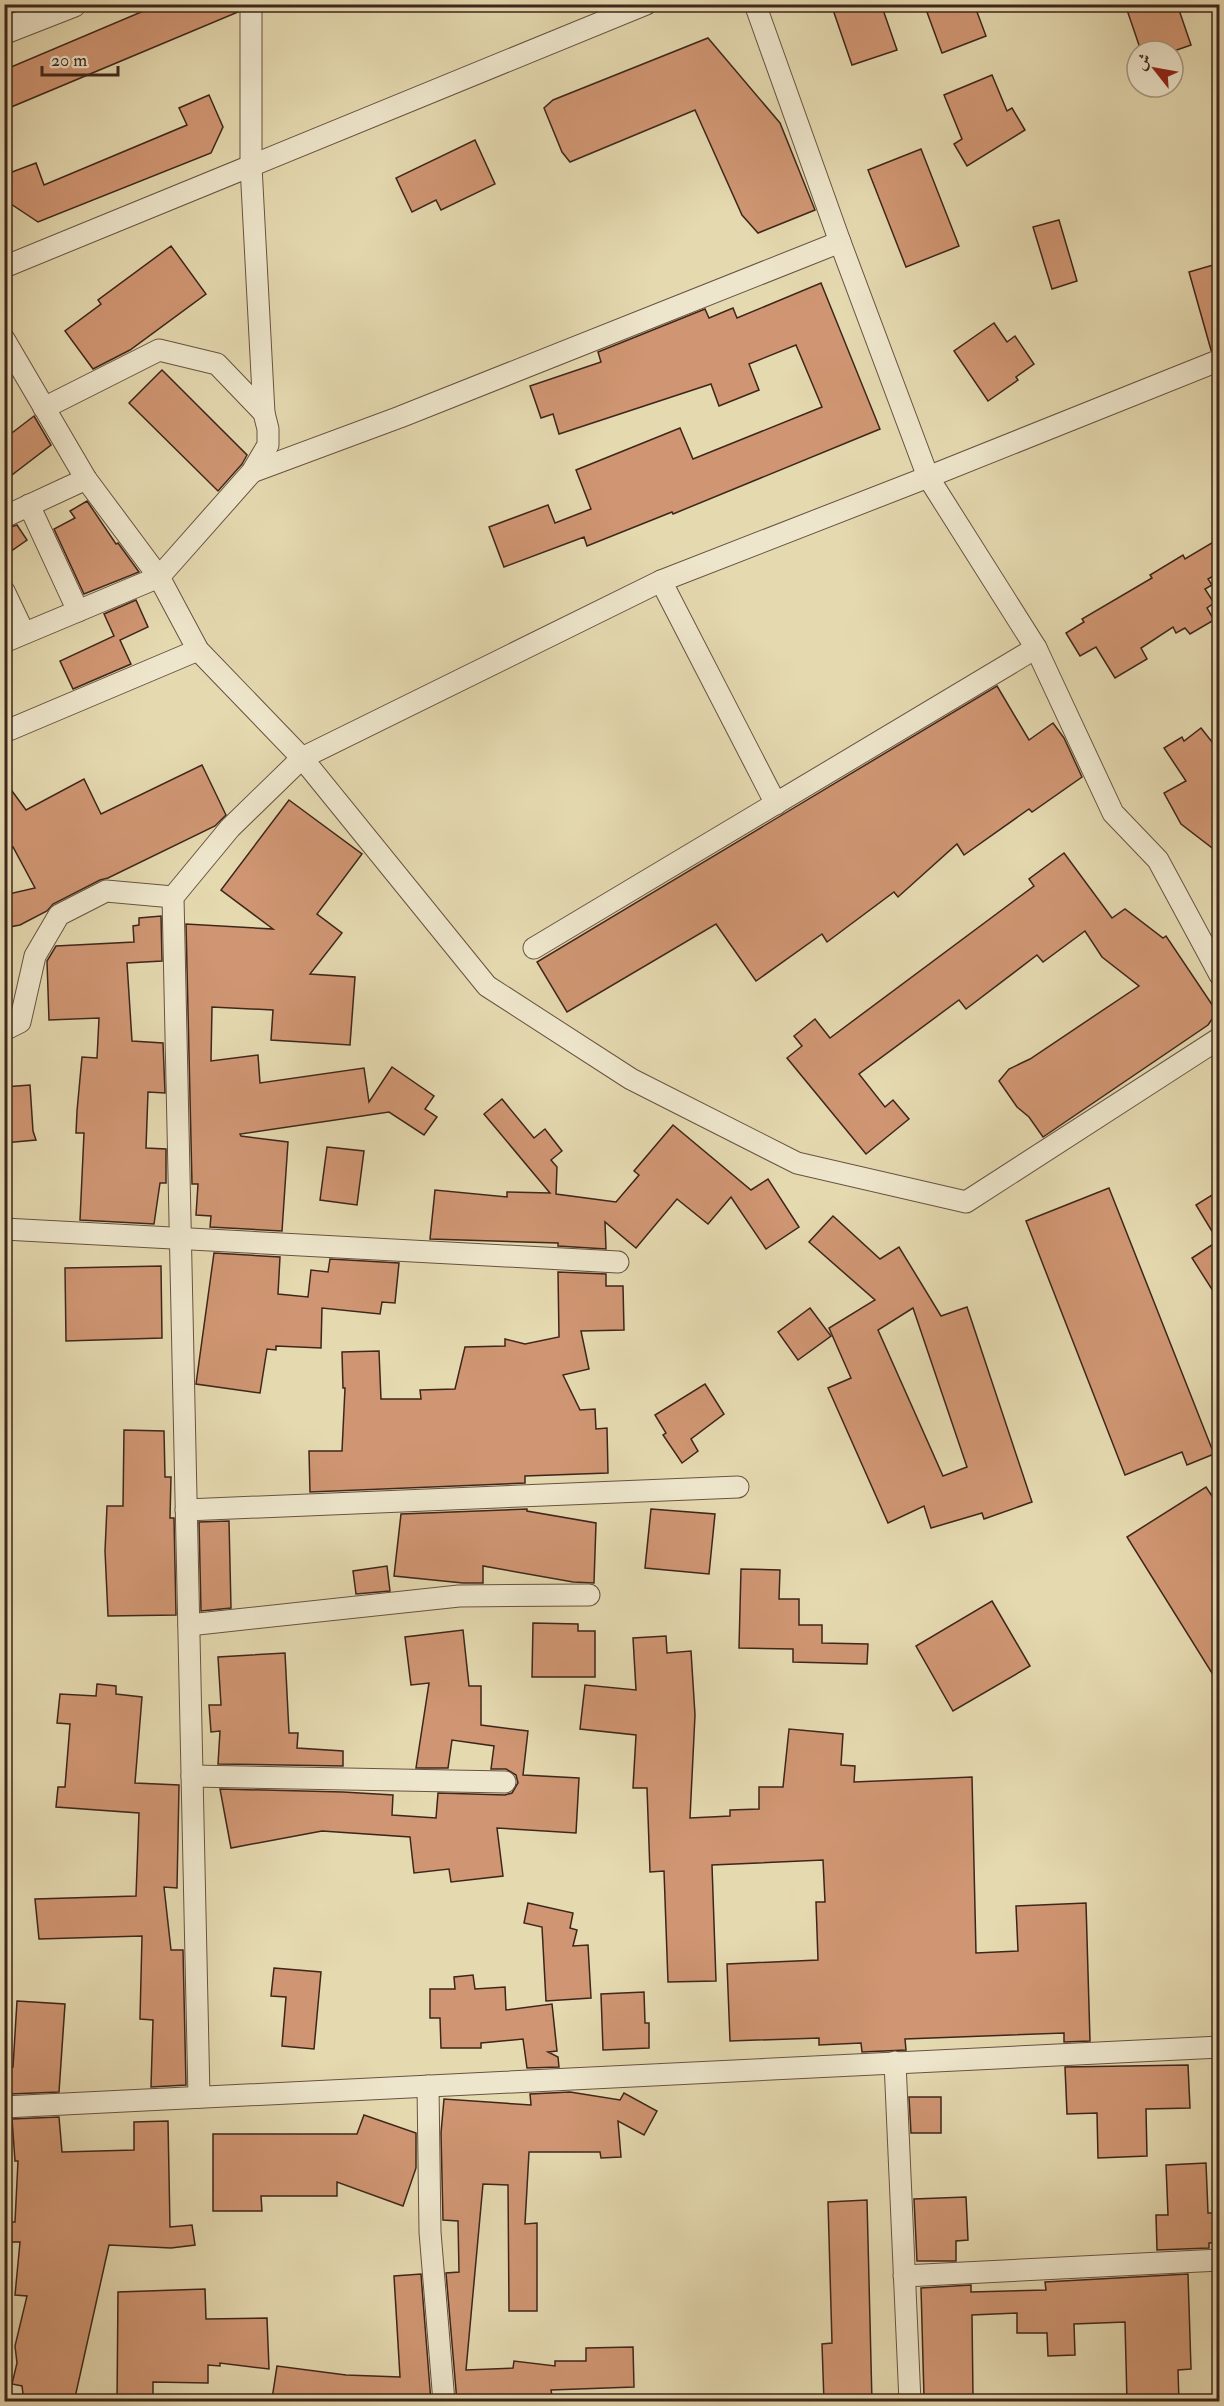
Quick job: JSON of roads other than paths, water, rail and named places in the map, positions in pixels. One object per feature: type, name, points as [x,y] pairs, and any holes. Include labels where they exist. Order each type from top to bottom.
[{"type":"street","points":[[4,31],[73,4]]},
{"type":"street","points":[[4,642],[159,577],[252,472],[268,445],[268,429],[264,412],[251,166],[251,4]]},
{"type":"street","points":[[4,267],[646,4]]},
{"type":"street","points":[[755,4],[840,242],[928,477],[1036,648],[1113,813],[1158,860],[1220,975]]},
{"type":"street","points":[[252,472],[400,417],[840,242]]},
{"type":"street","points":[[4,339],[86,479],[159,577],[198,650],[302,758],[487,986],[632,1079],[796,1163],[966,1202],[1220,1038]]},
{"type":"street","points":[[44,408],[159,350],[218,364],[264,412]]},
{"type":"street","points":[[199,2097],[173,897],[230,828],[302,758],[661,581],[1220,360]]},
{"type":"street","points":[[4,517],[86,479]]},
{"type":"street","points":[[29,506],[78,611]]},
{"type":"street","points":[[661,581],[776,804]]},
{"type":"street","points":[[4,591],[24,633]]},
{"type":"street","points":[[534,948],[1036,648]]},
{"type":"street","points":[[4,732],[198,650]]},
{"type":"street","points":[[4,1030],[20,1022],[35,956],[59,915],[106,891],[173,897]]},
{"type":"street","points":[[4,1228],[618,1262]]},
{"type":"street","points":[[186,1510],[738,1487]]},
{"type":"street","points":[[189,1625],[459,1596],[589,1595]]},
{"type":"street","points":[[192,1776],[505,1782]]},
{"type":"street","points":[[4,2107],[1220,2047]]},
{"type":"street","points":[[895,2062],[910,2402]]},
{"type":"street","points":[[428,2086],[430,2232],[444,2402]]},
{"type":"street","points":[[904,2276],[1220,2260]]}]
